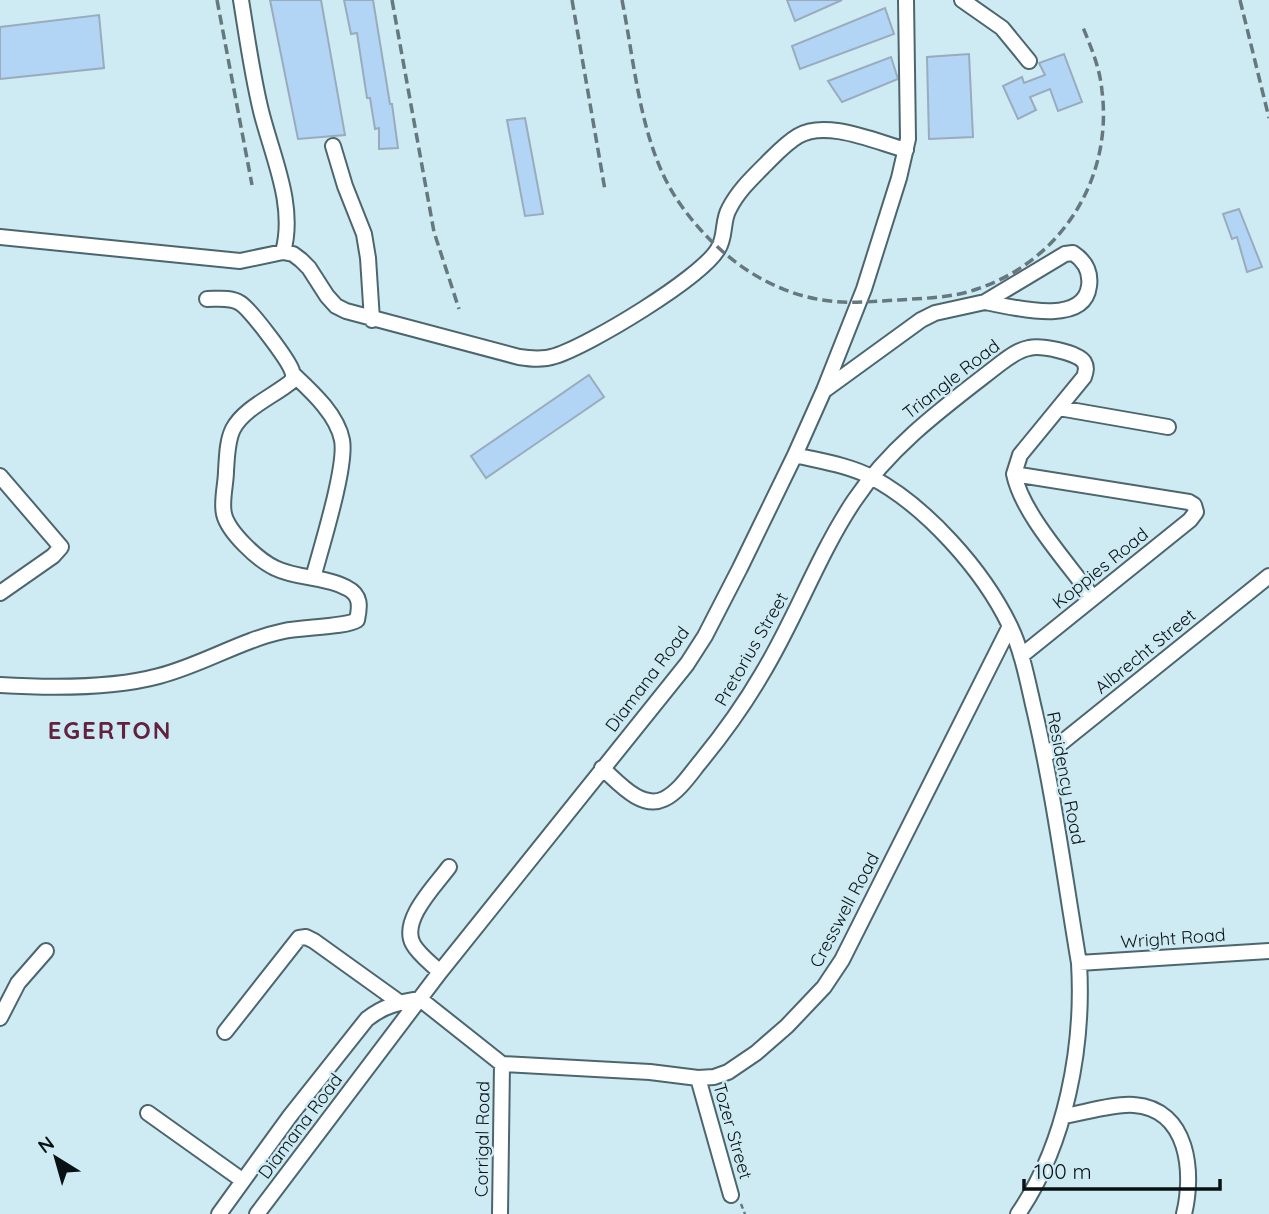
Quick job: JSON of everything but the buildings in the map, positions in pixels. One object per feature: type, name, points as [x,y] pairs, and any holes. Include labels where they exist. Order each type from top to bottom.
[{"type":"street","points":[[241,0],[251,66],[284,198],[288,236],[283,252]]},
{"type":"street","name":"Diamana Road","points":[[257,1214],[440,972],[687,664],[705,636],[795,455],[824,390],[864,289],[900,178],[908,139],[906,0]]},
{"type":"street","points":[[962,0],[1002,28],[1029,61]]},
{"type":"street","points":[[0,237],[240,261],[283,252],[293,254],[301,260],[336,306],[372,320],[519,357],[539,359],[554,356],[605,333],[703,268],[719,248],[725,215],[738,194],[780,150],[799,136],[814,130],[832,130],[906,150]]},
{"type":"street","points":[[333,146],[363,234],[368,258],[372,320]]},
{"type":"street","points":[[824,390],[922,320],[935,313],[985,302],[1065,254],[1073,253],[1082,259],[1090,278],[1088,294],[1078,305],[1064,310],[1040,311],[985,302]]},
{"type":"street","points":[[207,299],[230,299],[240,303],[263,329],[293,374],[320,401],[342,440],[339,474],[313,578]]},
{"type":"street","name":"Triangle Road","points":[[872,477],[884,460],[912,433],[1003,362],[1024,349],[1039,347],[1070,353],[1085,363],[1084,377],[1020,455],[1014,474]]},
{"type":"street","points":[[0,685],[28,687],[119,683],[159,676],[282,631],[306,626],[350,625],[357,620],[360,607],[358,598],[348,588],[285,572],[263,561],[245,545],[224,513],[228,446],[233,428],[292,381],[293,374]]},
{"type":"street","points":[[1059,408],[1168,427]]},
{"type":"street","name":"Residency Road","points":[[795,455],[872,477],[905,500],[940,531],[981,577],[1010,626],[1021,656],[1045,756],[1079,963],[1081,992],[1064,1116],[1048,1160],[1018,1214]]},
{"type":"street","points":[[1014,474],[1017,487],[1032,513],[1093,598]]},
{"type":"street","name":"Koppies Road","points":[[1014,474],[1189,502],[1194,505],[1196,512],[1190,520],[1021,656]]},
{"type":"street","points":[[0,476],[61,547],[0,593]]},
{"type":"street","name":"Pretorius Street","points":[[602,768],[641,800],[650,802],[667,798],[684,782],[725,732],[763,673],[835,534],[872,477]]},
{"type":"street","name":"Albrecht Street","points":[[1045,756],[1269,576]]},
{"type":"street","name":"Cresswell Road","points":[[502,1063],[650,1072],[698,1078],[714,1077],[728,1072],[756,1054],[788,1026],[824,987],[842,960],[1010,626]]},
{"type":"street","points":[[440,972],[412,943],[410,927],[413,916],[449,867]]},
{"type":"street","points":[[225,1032],[299,938],[306,937],[314,941],[399,1002]]},
{"type":"street","points":[[0,1018],[18,983],[46,951]]},
{"type":"street","name":"Wright Road","points":[[1079,963],[1269,951]]},
{"type":"street","points":[[219,1214],[242,1180],[367,1019],[376,1012],[399,1002],[420,999],[502,1063]]},
{"type":"street","name":"Corrigal Road","points":[[500,1214],[502,1063]]},
{"type":"street","name":"Tozer Street","points":[[698,1078],[731,1195]]},
{"type":"street","points":[[1064,1116],[1133,1104],[1148,1108],[1170,1122],[1185,1145],[1189,1165],[1184,1214]]},
{"type":"street","points":[[148,1113],[242,1180]]},
{"type":"railway","points":[[217,0],[252,185]]},
{"type":"railway","points":[[392,0],[434,232],[459,309]]},
{"type":"railway","points":[[572,0],[605,190]]},
{"type":"railway","points":[[622,0],[647,128],[654,153],[676,198],[706,235],[742,267],[762,279],[806,297],[839,302],[929,298],[968,292],[1007,276],[1034,259],[1056,237],[1075,212],[1089,185],[1099,155],[1103,124],[1099,74],[1082,25]]},
{"type":"railway","points":[[1240,0],[1269,118]]},
{"type":"district","name":"EGERTON","points":[[110,730]]}]
